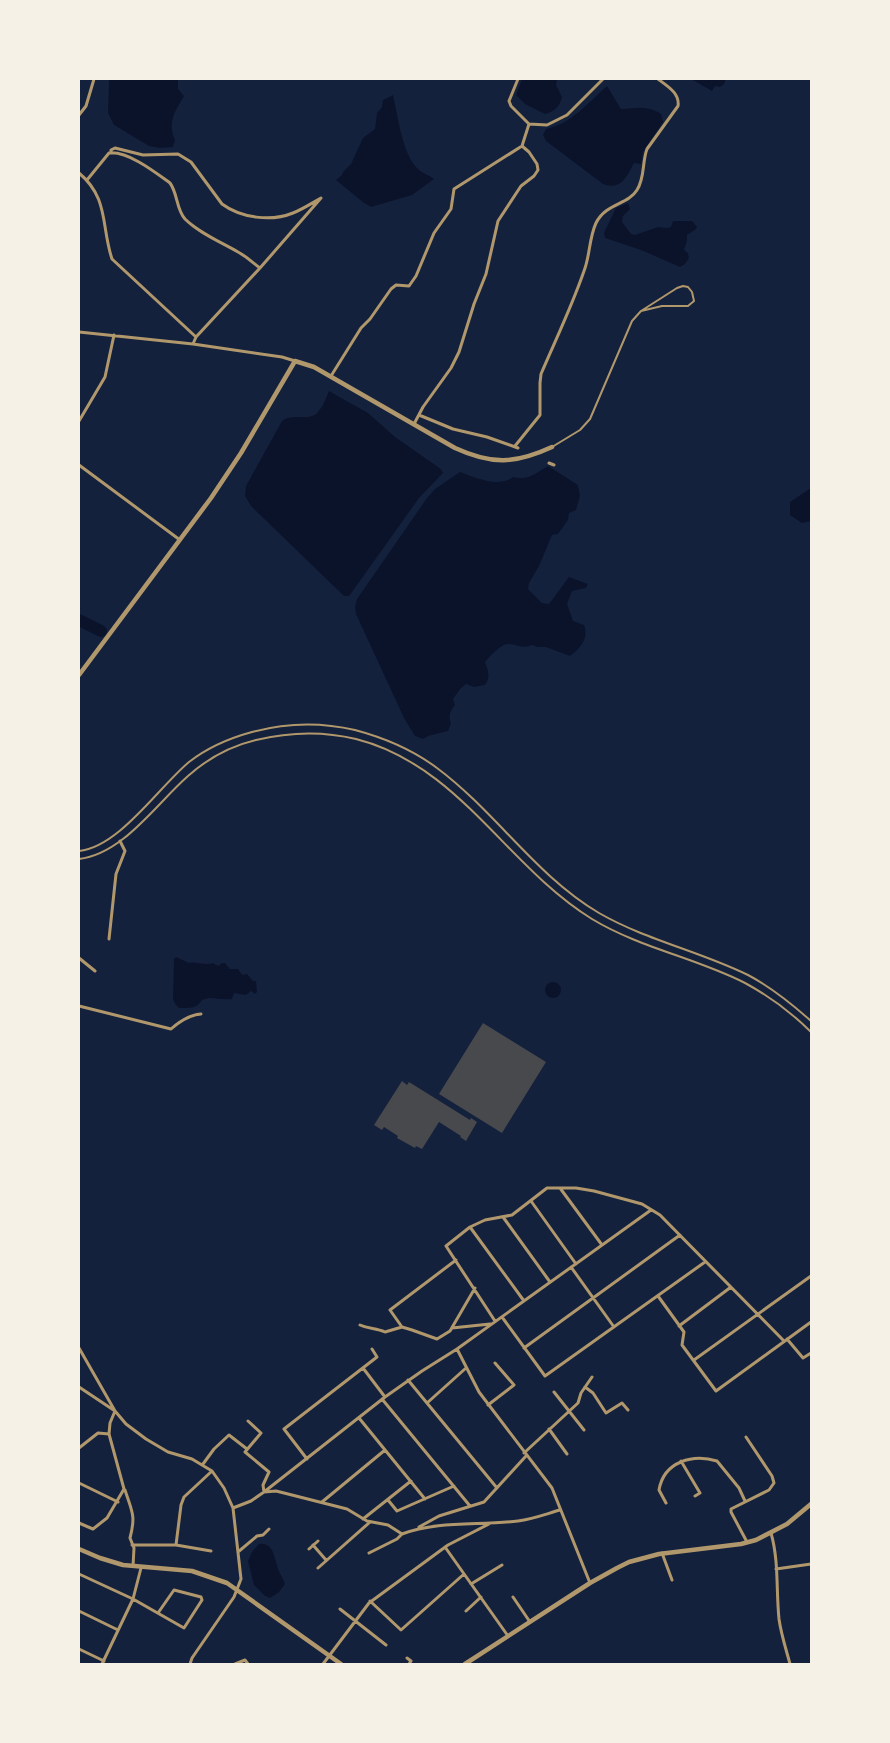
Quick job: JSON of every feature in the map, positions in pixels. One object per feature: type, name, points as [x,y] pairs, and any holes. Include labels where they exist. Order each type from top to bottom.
[{"type":"street","points":[[79,115],[86,106],[94,79]]},
{"type":"street","points":[[518,79],[509,101],[511,106],[529,124],[547,125],[567,115],[604,79]]},
{"type":"street","points":[[420,415],[453,429],[516,447],[540,415],[541,374],[580,285],[597,221],[610,206],[636,192],[642,176],[647,150],[678,106],[677,94],[658,79]]},
{"type":"street","points":[[331,376],[361,328],[370,319],[391,289],[396,285],[409,286],[413,281],[434,233],[451,209],[454,189],[522,146],[529,124]]},
{"type":"street","points":[[414,424],[451,368],[459,352],[474,304],[486,274],[498,221],[522,186],[538,170],[537,164],[529,152],[522,146]]},
{"type":"street","points":[[87,180],[111,153],[111,150],[115,148],[143,155],[178,154],[191,162],[222,204],[229,209],[249,216],[261,218],[293,213],[321,198],[196,337],[193,344]]},
{"type":"street","points":[[111,153],[134,160],[164,179],[173,188],[184,218],[197,228],[240,253],[260,268]]},
{"type":"street","points":[[79,173],[98,195],[103,210],[112,259],[196,337]]},
{"type":"street","points":[[79,332],[193,344],[274,356],[314,367],[474,457],[491,461],[512,461],[552,447]]},
{"type":"street","points":[[79,421],[105,377],[114,335]]},
{"type":"street","points":[[79,675],[211,498],[241,453],[295,361]]},
{"type":"street","points":[[549,462],[554,465]]},
{"type":"street","points":[[79,465],[180,540]]},
{"type":"street","points":[[108,939],[116,874],[125,851],[120,841]]},
{"type":"street","points":[[79,958],[95,971]]},
{"type":"street","points":[[79,1006],[171,1029],[193,1014],[201,1014]]},
{"type":"street","points":[[493,1323],[475,1288],[446,1246],[470,1227],[485,1220],[512,1215],[547,1188],[594,1191],[642,1204],[660,1215],[803,1358],[811,1353]]},
{"type":"street","points":[[560,1188],[602,1245]]},
{"type":"street","points":[[531,1201],[576,1264]]},
{"type":"street","points":[[232,1508],[250,1501],[264,1492],[408,1380],[457,1349],[651,1210]]},
{"type":"street","points":[[504,1217],[550,1282]]},
{"type":"street","points":[[470,1227],[524,1301]]},
{"type":"street","points":[[524,1348],[680,1235]]},
{"type":"street","points":[[402,1327],[390,1310],[456,1260]]},
{"type":"street","points":[[502,1317],[545,1376],[705,1262]]},
{"type":"street","points":[[571,1267],[614,1327]]},
{"type":"street","points":[[694,1360],[811,1276]]},
{"type":"street","points":[[680,1326],[731,1287]]},
{"type":"street","points":[[360,1325],[385,1332],[402,1327],[437,1339],[451,1328],[475,1288]]},
{"type":"street","points":[[658,1296],[684,1332],[682,1345],[716,1391],[811,1322]]},
{"type":"street","points":[[451,1328],[493,1323]]},
{"type":"street","points":[[79,1348],[115,1411],[126,1424],[168,1452],[192,1459],[212,1471],[224,1488],[232,1508],[241,1579],[234,1597],[192,1658],[190,1664]]},
{"type":"street","points":[[307,1459],[284,1430],[377,1357],[372,1349]]},
{"type":"street","points":[[457,1349],[479,1392],[525,1455],[552,1488],[590,1583]]},
{"type":"street","points":[[488,1405],[514,1385],[495,1363]]},
{"type":"street","points":[[363,1368],[384,1398],[470,1506]]},
{"type":"street","points":[[427,1403],[466,1368]]},
{"type":"street","points":[[369,1553],[438,1516],[484,1502],[549,1429],[578,1402],[592,1377]]},
{"type":"street","points":[[408,1380],[497,1488]]},
{"type":"street","points":[[585,1387],[592,1393],[606,1413],[622,1403],[628,1410]]},
{"type":"street","points":[[79,1388],[115,1411]]},
{"type":"street","points":[[554,1392],[584,1430]]},
{"type":"street","points":[[115,1411],[110,1423],[109,1434],[124,1490],[134,1515],[134,1524],[130,1538],[134,1548],[132,1566]]},
{"type":"street","points":[[358,1418],[425,1499]]},
{"type":"street","points":[[248,1420],[261,1432],[245,1452],[270,1472],[263,1486],[264,1492]]},
{"type":"street","points":[[549,1429],[567,1454]]},
{"type":"street","points":[[79,1448],[98,1433],[109,1434]]},
{"type":"street","points":[[203,1464],[214,1449],[229,1435],[247,1449]]},
{"type":"street","points":[[746,1437],[772,1476],[774,1483],[769,1490],[731,1508],[731,1512],[747,1542]]},
{"type":"street","points":[[79,1443],[83,1445]]},
{"type":"street","points":[[321,1502],[385,1450]]},
{"type":"street","points":[[666,1503],[659,1490],[660,1485],[669,1471],[681,1461],[687,1459],[717,1461],[739,1488],[745,1501]]},
{"type":"street","points":[[681,1461],[700,1493],[695,1496]]},
{"type":"street","points":[[176,1545],[181,1505],[184,1497],[212,1471]]},
{"type":"street","points":[[363,1519],[411,1481]]},
{"type":"street","points":[[79,1483],[118,1502]]},
{"type":"street","points":[[388,1500],[397,1511],[454,1486]]},
{"type":"street","points":[[79,1523],[93,1529],[107,1518],[124,1490]]},
{"type":"street","points":[[264,1492],[276,1491],[347,1509],[363,1519],[388,1525],[402,1534]]},
{"type":"street","points":[[464,1664],[590,1583],[629,1562],[662,1554],[747,1542],[771,1533],[786,1524],[811,1504]]},
{"type":"street","points":[[418,1528],[534,1518],[560,1510]]},
{"type":"street","points":[[318,1568],[370,1522]]},
{"type":"street","points":[[323,1664],[370,1601],[445,1547],[492,1523]]},
{"type":"street","points":[[238,1552],[257,1536],[263,1535],[269,1529]]},
{"type":"street","points":[[771,1533],[776,1549],[780,1628],[790,1664]]},
{"type":"street","points":[[309,1548],[318,1541]]},
{"type":"street","points":[[132,1545],[176,1545],[211,1552]]},
{"type":"street","points":[[313,1545],[326,1560]]},
{"type":"street","points":[[445,1547],[508,1636]]},
{"type":"street","points":[[79,1549],[112,1562],[141,1568],[192,1571],[222,1580],[341,1664]]},
{"type":"street","points":[[662,1554],[672,1580]]},
{"type":"street","points":[[776,1569],[811,1564]]},
{"type":"street","points":[[471,1584],[502,1565]]},
{"type":"street","points":[[79,1649],[103,1663],[132,1599],[141,1568]]},
{"type":"street","points":[[79,1574],[132,1599],[184,1628],[202,1600],[201,1596],[174,1590],[158,1613]]},
{"type":"street","points":[[370,1601],[402,1630],[464,1574]]},
{"type":"street","points":[[466,1611],[481,1597]]},
{"type":"street","points":[[513,1597],[530,1622]]},
{"type":"street","points":[[340,1609],[386,1645]]},
{"type":"street","points":[[79,1611],[118,1630]]},
{"type":"street","points":[[407,1658],[411,1661],[409,1664]]},
{"type":"street","points":[[235,1664],[244,1660],[248,1664]]},
{"type":"lane","points":[[552,447],[580,430],[590,419],[632,321],[641,311],[680,287],[688,288],[694,296],[694,301],[688,306],[662,306],[641,311]]},
{"type":"lane","points":[[79,850],[94,847],[113,836],[181,769],[202,753],[225,742],[252,732],[283,726],[315,725],[346,728],[385,739],[413,752],[437,768],[473,800],[558,884],[597,912],[636,932],[749,976],[786,1000],[811,1021]]},
{"type":"lane","points":[[79,859],[97,855],[120,841],[198,768],[212,758],[239,745],[296,733],[330,735],[365,742],[398,754],[432,774],[553,890],[592,919],[632,940],[745,983],[780,1006],[811,1032]]},
{"type":"water","points":[[109,79],[178,79],[178,89],[184,96],[173,117],[172,128],[175,140],[173,147],[160,148],[149,146],[114,125],[108,113]]},
{"type":"water","points":[[522,79],[557,79],[556,85],[562,97],[558,106],[545,114],[525,104],[516,95]]},
{"type":"water","points":[[691,79],[726,79],[724,84],[720,87],[715,86],[712,91]]},
{"type":"water","points":[[607,86],[621,109],[651,109],[661,114],[663,122],[643,152],[641,164],[634,163],[623,181],[614,186],[603,184],[546,141],[543,135],[546,129],[564,122],[579,112]]},
{"type":"water","points":[[393,95],[401,134],[408,154],[418,169],[434,179],[412,195],[371,207],[336,180],[351,164],[363,138],[375,129],[377,113],[382,107],[383,100]]},
{"type":"water","points":[[628,203],[630,209],[623,216],[622,222],[631,234],[635,235],[658,227],[671,227],[673,221],[692,221],[697,227],[687,235],[684,249],[688,253],[689,258],[685,264],[680,267],[641,250],[605,238],[604,233],[616,208]]},
{"type":"water","points":[[329,391],[368,413],[395,437],[441,469],[443,473],[419,498],[349,596],[344,596],[251,506],[245,496],[246,486],[282,421],[291,417],[313,416],[321,408]]},
{"type":"water","points":[[548,466],[578,485],[580,496],[576,510],[569,513],[568,520],[558,534],[552,535],[539,566],[529,583],[528,589],[542,603],[549,604],[569,577],[588,584],[586,588],[572,591],[567,604],[573,621],[584,625],[585,638],[578,650],[570,656],[546,647],[532,645],[522,647],[507,644],[501,647],[485,662],[488,676],[485,685],[474,687],[466,684],[453,699],[455,705],[450,714],[451,723],[448,731],[423,739],[415,736],[404,718],[356,614],[357,599],[435,489],[460,472],[487,481],[501,482],[513,477],[528,477]]},
{"type":"water","points":[[811,488],[811,521],[802,523],[790,515],[790,502]]},
{"type":"water","points":[[176,957],[189,963],[213,963],[218,966],[225,963],[230,969],[238,969],[242,975],[247,974],[253,981],[256,981],[257,992],[255,994],[251,991],[246,995],[234,993],[232,999],[209,998],[189,1008],[179,1008],[173,999],[174,959]]},
{"type":"water","points":[[553,982],[561,990],[553,998],[545,990]]},
{"type":"water","points":[[259,1544],[267,1545],[272,1550],[278,1570],[285,1584],[279,1592],[270,1598],[265,1596],[254,1585],[248,1561],[252,1552]]},
{"type":"building","points":[[483,1023],[546,1062],[502,1133],[439,1094]]},
{"type":"building","points":[[402,1081],[407,1085],[409,1082],[470,1120],[471,1118],[477,1122],[466,1141],[439,1122],[422,1149],[416,1146],[415,1148],[397,1138],[398,1136],[384,1127],[382,1130],[374,1125]]},
{"type":"waterway","points":[[79,620],[101,631]]}]
